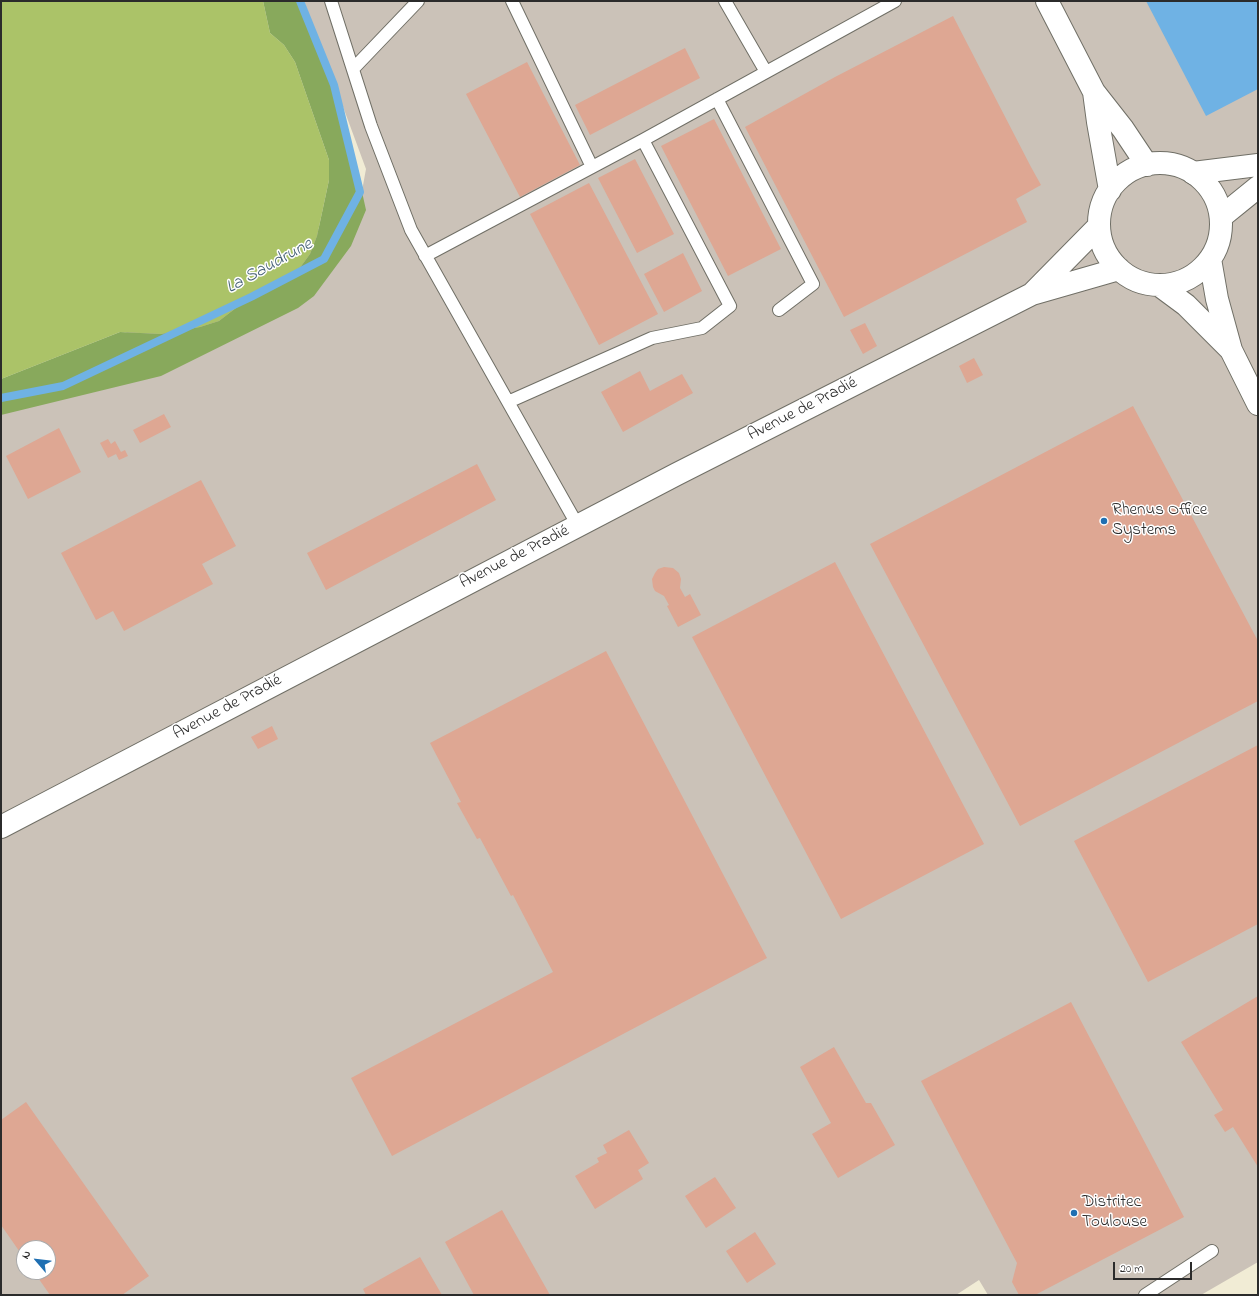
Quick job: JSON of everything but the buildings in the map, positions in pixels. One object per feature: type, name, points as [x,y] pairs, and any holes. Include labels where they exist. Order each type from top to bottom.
[{"type":"street","points":[[1047,1],[1094,92],[1123,129],[1147,165]]},
{"type":"street","points":[[1094,92],[1110,190]]},
{"type":"street","points":[[1163,164],[1179,166],[1193,173],[1207,185],[1216,200],[1221,217],[1217,246],[1210,258],[1197,273],[1179,282],[1159,285],[1144,283],[1130,278],[1108,257],[1102,242],[1099,226],[1102,208],[1110,190],[1120,179],[1132,170],[1147,165],[1163,164]]},
{"type":"street","points":[[1193,173],[1258,165]]},
{"type":"street","points":[[1221,217],[1258,187]]},
{"type":"street","name":"Avenue de Pradié","points":[[1032,294],[1099,226]]},
{"type":"street","points":[[1210,258],[1217,299],[1231,350],[1258,404]]},
{"type":"street","name":"Avenue de Pradié","points":[[1,826],[677,474],[1032,294],[1119,269]]},
{"type":"street","points":[[1159,285],[1186,305],[1200,321],[1231,350]]},
{"type":"lane","points":[[331,1],[371,126],[411,230],[578,526]]},
{"type":"lane","points":[[353,69],[418,1]]},
{"type":"lane","points":[[512,1],[592,167]]},
{"type":"lane","points":[[725,1],[766,72]]},
{"type":"lane","points":[[425,256],[643,140],[895,1]]},
{"type":"lane","points":[[717,99],[813,284],[779,310]]},
{"type":"lane","points":[[508,402],[652,338],[702,328],[730,306],[643,140]]},
{"type":"lane","points":[[1145,1295],[1212,1251]]},
{"type":"shaded area","points":[[304,1],[1258,1],[1258,1262],[1201,1295],[988,1295],[979,1280],[956,1295],[1,1295],[1,400],[359,207],[366,169]]},
{"type":"green space","points":[[1,1],[263,1],[270,33],[284,45],[295,62],[329,160],[329,180],[317,236],[310,254],[299,269],[284,282],[249,298],[219,321],[200,327],[161,334],[120,332],[1,379]]},
{"type":"green space","points":[[263,1],[300,1],[348,129],[366,210],[351,246],[314,296],[298,308],[161,376],[1,415],[1,379],[120,332],[161,334],[200,327],[219,321],[249,298],[284,282],[299,269],[310,254],[317,236],[329,180],[329,160],[295,62],[284,45],[270,33]]},
{"type":"water","points":[[1146,1],[1258,1],[1258,89],[1206,116]]},
{"type":"waterway","name":"La Saudrune","points":[[1,398],[63,386],[251,297],[324,259],[360,192],[334,85],[300,1]]},
{"type":"place","name":"Rhenus Office Systems","points":[[1104,521]]},
{"type":"place","name":"Distritec Toulouse","points":[[1074,1213]]}]
